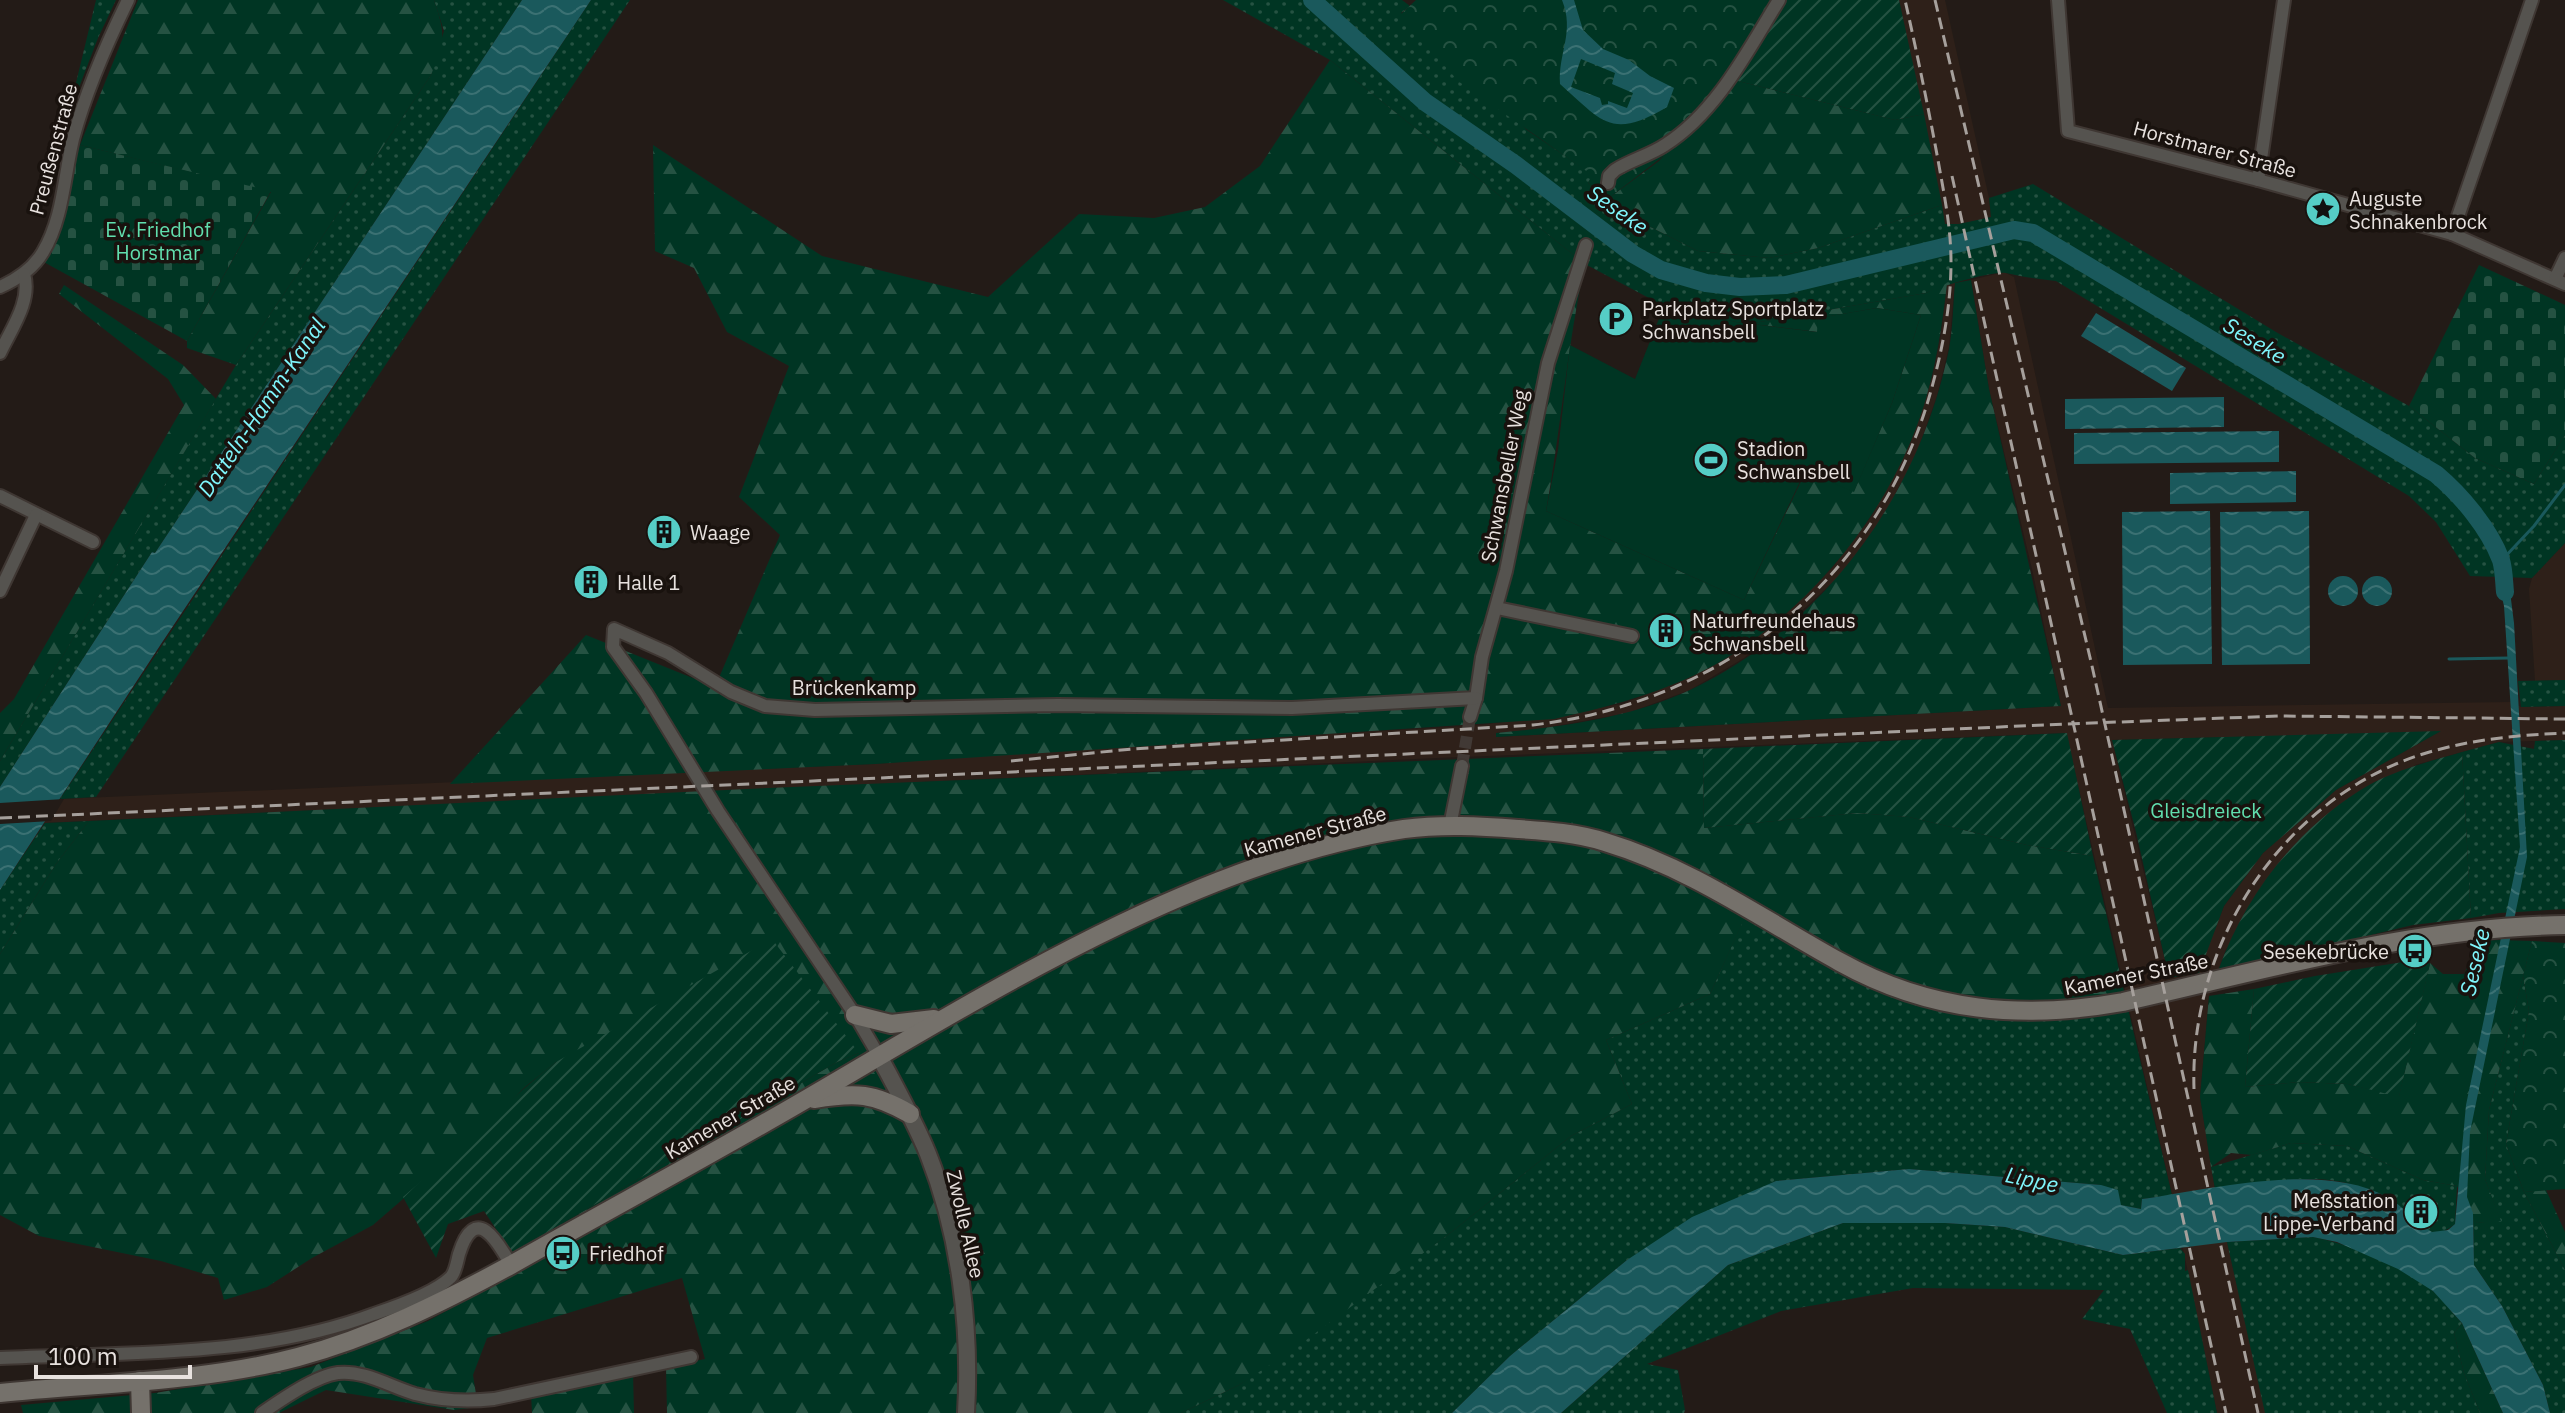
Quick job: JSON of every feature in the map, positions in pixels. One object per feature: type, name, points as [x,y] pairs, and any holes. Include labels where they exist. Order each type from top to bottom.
[{"type":"main road","name":"Kamener Straße","points":[[0,1393],[140,1381],[241,1368],[299,1357],[354,1339],[424,1310],[511,1265],[879,1056],[1122,924],[1236,876],[1350,840],[1403,830],[1450,826],[1554,831],[1601,840],[1685,872],[1870,977],[1934,999],[2009,1011],[2059,1011],[2123,1002],[2388,942],[2490,928],[2565,925]]},
{"type":"main road","points":[[855,1015],[891,1024],[949,1017]]},
{"type":"main road","points":[[804,1100],[846,1094],[870,1095],[910,1114]]},
{"type":"main road","points":[[140,1381],[141,1413]]},
{"type":"street","name":"Preußenstraße","points":[[24,274],[35,264],[48,243],[73,140],[92,79],[128,0]]},
{"type":"street","points":[[1608,183],[1609,176],[1615,170],[1666,145],[1706,109],[1736,69],[1779,0]]},
{"type":"street","name":"Horstmarer Straße","points":[[2058,0],[2068,131],[2452,234],[2560,282]]},
{"type":"street","points":[[2258,180],[2284,0]]},
{"type":"street","points":[[2452,234],[2532,0]]},
{"type":"street","name":"Schwansbeller Weg","points":[[1470,717],[1482,657],[1497,608],[1548,363],[1586,245]]},
{"type":"street","points":[[2560,282],[2565,258]]},
{"type":"street","points":[[0,287],[24,274],[25,299],[0,353]]},
{"type":"street","points":[[0,496],[93,542]]},
{"type":"street","points":[[0,591],[36,515]]},
{"type":"street","points":[[1497,608],[1632,636]]},
{"type":"street","name":"Brückenkamp","points":[[879,1056],[855,1015],[718,811],[646,693],[613,647],[614,629],[668,653],[710,676],[731,692],[765,706],[815,710],[1058,705],[1292,708],[1476,698]]},
{"type":"street","points":[[1450,826],[1462,766]]},
{"type":"street","name":"Zwolle Allee","points":[[879,1056],[910,1114],[938,1184],[956,1252],[967,1355],[966,1413]]},
{"type":"street","points":[[0,1358],[219,1346],[326,1330],[397,1305],[441,1283],[455,1270],[465,1238],[479,1229],[495,1237],[511,1265]]},
{"type":"street","points":[[262,1413],[315,1382],[338,1373],[360,1375],[424,1396],[469,1402],[691,1357]]},
{"type":"shaded area","points":[[1899,0],[1945,0],[1991,217],[1962,224],[1945,224]]},
{"type":"shaded area","points":[[2004,272],[2014,277],[2108,708],[2511,702],[2521,707],[2565,706],[2565,740],[2499,742],[2415,765],[2226,949],[2209,996],[2200,1097],[2215,1189],[2266,1413],[2217,1413],[2172,1195],[2066,733],[1437,758],[0,825],[60,799],[875,764],[1482,725],[1622,704],[1680,681],[1735,653],[1782,618],[1832,568],[1871,517],[1911,441],[1932,377],[1947,283],[1955,283],[1949,347],[1937,396],[1917,452],[1902,486],[1881,520],[1841,575],[1784,627],[1744,658],[1690,690],[1628,713],[1539,729],[1496,733],[1496,737],[2061,706],[1989,389],[1971,280]],"holes":[[[2439,732],[2336,790],[2263,853],[2224,906],[2198,973],[2169,977],[2112,740]]]},
{"type":"shaded area","points":[[2565,543],[2565,680],[2535,681],[2529,589],[2532,578]]},
{"type":"green space","points":[[96,0],[116,0],[68,116]]},
{"type":"green space","points":[[138,0],[434,0],[441,22],[441,45],[431,75],[236,365],[187,348],[187,341],[271,192],[80,145]]},
{"type":"green space","points":[[434,0],[522,0],[155,553],[152,552],[0,787],[0,761],[236,365],[431,75],[444,31]]},
{"type":"green space","points":[[591,0],[630,0],[96,797],[60,799]]},
{"type":"green space","points":[[1223,0],[1402,0],[1410,6],[1401,13],[1527,130],[1593,175],[1588,183],[1627,215],[1698,251],[1769,258],[1818,248],[1942,205],[1945,224],[1959,224],[1991,217],[1989,198],[2033,184],[2276,332],[2409,406],[2475,458],[2534,484],[2565,435],[2565,543],[2532,578],[2470,576],[2436,522],[2409,496],[2056,281],[2006,273],[1990,274],[1926,293],[1754,323],[1664,306],[1585,264],[1330,60]]},
{"type":"green space","points":[[1416,0],[1785,0],[1697,130],[1609,198],[1588,183],[1592,175],[1458,81],[1401,14]]},
{"type":"green space","points":[[1785,0],[1899,0],[1924,114],[1895,120],[1734,80]]},
{"type":"green space","points":[[1330,60],[1585,264],[1546,511],[1744,600],[1806,471],[1854,491],[1892,403],[1921,315],[1877,308],[1819,318],[1818,332],[1736,322],[1754,323],[1926,293],[1947,283],[1930,385],[1918,424],[1896,474],[1879,504],[1838,560],[1815,586],[1764,632],[1693,676],[1625,701],[1554,719],[875,764],[450,784],[586,635],[715,687],[780,535],[739,497],[789,366],[727,332],[694,268],[655,251],[653,145],[822,256],[988,297],[1079,214],[1154,218],[1205,207],[1260,166]]},
{"type":"green space","points":[[1734,80],[1895,120],[1924,114],[1942,205],[1818,248],[1769,258],[1698,251],[1627,215],[1609,198],[1659,161]]},
{"type":"green space","name":"Ev. Friedhof Horstmar","points":[[80,145],[271,191],[187,341],[42,261],[54,238]]},
{"type":"green space","points":[[2479,265],[2565,305],[2565,435],[2534,484],[2475,458],[2409,406]]},
{"type":"green space","points":[[1971,280],[1989,389],[2061,706],[1496,737],[1496,733],[1570,724],[1644,708],[1690,690],[1739,663],[1783,630],[1824,592],[1859,550],[1890,503],[1915,454],[1935,402],[1949,349],[1955,283]]},
{"type":"green space","points":[[64,285],[183,365],[216,399],[0,761],[0,713],[14,699],[184,405],[168,379],[59,294]]},
{"type":"green space","name":"Stadion Schwansbell","points":[[1664,306],[1736,322],[1817,332],[1818,318],[1877,308],[1921,315],[1892,403],[1854,492],[1805,471],[1744,600],[1546,511],[1558,450],[1570,345],[1635,379]]},
{"type":"green space","points":[[2565,680],[2565,706],[2521,707],[2518,681]]},
{"type":"green space","name":"Gleisdreieck","points":[[2441,731],[2336,790],[2263,853],[2224,906],[2199,973],[2169,978],[2112,740]]},
{"type":"green space","points":[[2067,733],[2093,856],[2027,845],[1909,817],[1857,813],[1704,828],[1703,749]]},
{"type":"green space","points":[[2565,740],[2565,909],[2471,918],[2462,752],[2499,742],[2534,749],[2535,741]]},
{"type":"green space","points":[[1703,749],[1704,828],[1857,813],[1909,817],[2027,845],[2093,856],[2126,1000],[2044,1007],[1972,1001],[1901,984],[1750,906],[1710,994],[1606,1040],[1632,1104],[1571,1136],[1449,1234],[1294,1349],[1239,1385],[1181,1413],[667,1413],[666,1367],[705,1359],[682,1278],[487,1338],[473,1375],[478,1407],[454,1410],[326,1390],[279,1413],[23,1413],[21,1405],[155,1393],[311,1367],[428,1321],[523,1269],[512,1253],[837,1062],[859,1053],[556,1062],[373,1225],[267,1287],[224,1300],[218,1278],[161,1261],[39,1236],[0,1215],[0,954],[56,864],[89,821],[747,789]]},
{"type":"green space","points":[[2462,752],[2471,918],[2413,925],[2218,971],[2257,893],[2292,847],[2313,827],[2371,784],[2409,768]]},
{"type":"green space","points":[[89,821],[56,864],[0,954],[0,890],[45,823]]},
{"type":"green space","points":[[1750,905],[2126,1000],[2172,1195],[2142,1199],[2141,1209],[2120,1205],[2101,1185],[1909,1169],[1776,1181],[1627,1260],[1510,1356],[1452,1413],[1181,1413],[1239,1385],[1449,1234],[1571,1136],[1632,1104],[1606,1040],[1710,994]]},
{"type":"green space","points":[[772,939],[859,1053],[837,1062],[512,1253],[484,1211],[448,1224],[436,1258],[403,1197],[556,1062]]},
{"type":"green space","points":[[2480,941],[2532,941],[2489,1110],[2485,1179],[2501,1221],[2477,1223],[2457,1186],[2423,1180],[2347,1146],[2291,1143],[2252,1155],[2231,1153],[2211,1167],[2200,1097],[2209,996],[2254,989],[2245,1087],[2298,1082],[2348,1084],[2399,1096],[2430,963],[2443,974],[2464,974]]},
{"type":"green space","points":[[2532,941],[2565,943],[2565,1189],[2524,1192],[2506,1144],[2529,1011],[2523,976]]},
{"type":"green space","points":[[2422,959],[2430,964],[2399,1097],[2348,1084],[2298,1082],[2245,1087],[2254,989]]},
{"type":"green space","points":[[2523,976],[2529,1011],[2506,1144],[2524,1192],[2565,1270],[2565,1413],[2550,1413],[2543,1385],[2502,1306],[2474,1265],[2473,1213],[2477,1223],[2500,1220],[2485,1179],[2489,1110]]},
{"type":"green space","points":[[2291,1143],[2347,1146],[2423,1180],[2457,1186],[2455,1224],[2442,1232],[2432,1232],[2363,1189],[2330,1180],[2290,1180],[2215,1189],[2211,1167]]},
{"type":"green space","points":[[2546,1190],[2565,1232],[2565,1270],[2524,1192]]},
{"type":"green space","points":[[1843,1223],[1945,1223],[2005,1227],[2123,1255],[2180,1248],[2185,1254],[2185,1271],[2188,1270],[2217,1413],[2167,1413],[2130,1329],[2082,1319],[2104,1290],[1913,1288],[1781,1311],[1647,1364],[1678,1370],[1684,1413],[1561,1413],[1728,1265]]},
{"type":"green space","points":[[2313,1237],[2360,1250],[2391,1264],[2440,1298],[2462,1323],[2454,1333],[2464,1373],[2480,1413],[2265,1413],[2227,1242]]},
{"type":"green space","points":[[2462,1323],[2503,1413],[2480,1413],[2464,1373],[2454,1333]]},
{"type":"green space","points":[[633,1373],[634,1413],[532,1413],[531,1394]]},
{"type":"water","name":"Datteln-Hamm-Kanal","points":[[522,0],[591,0],[0,890],[0,787],[152,552],[155,553]]},
{"type":"water","points":[[1562,0],[1574,0],[1583,30],[1603,49],[1629,60],[1650,76],[1674,88],[1667,107],[1633,123],[1609,122],[1598,117],[1560,84],[1567,32]],"holes":[[[1581,59],[1615,73],[1612,84],[1633,93],[1627,108],[1608,101],[1608,104],[1602,105],[1600,98],[1571,87]]]},
{"type":"water","points":[[2096,313],[2186,368],[2172,391],[2081,336]]},
{"type":"water","points":[[2224,397],[2224,427],[2065,429],[2065,399]]},
{"type":"water","points":[[2279,431],[2279,462],[2074,464],[2074,433]]},
{"type":"water","points":[[2296,471],[2296,502],[2170,504],[2170,473]]},
{"type":"water","points":[[2210,511],[2212,664],[2123,665],[2122,512]]},
{"type":"water","points":[[2309,511],[2310,664],[2222,665],[2220,512]]},
{"type":"water","points":[[2495,568],[2507,568],[2514,623],[2527,857],[2470,1132],[2467,1197],[2473,1213],[2474,1265],[2502,1306],[2543,1385],[2550,1413],[2503,1413],[2462,1323],[2433,1291],[2398,1269],[2337,1242],[2313,1237],[2227,1242],[2123,1255],[2005,1227],[1945,1223],[1843,1223],[1728,1265],[1561,1413],[1452,1413],[1510,1356],[1627,1260],[1692,1217],[1776,1181],[1909,1169],[2101,1185],[2118,1190],[2121,1205],[2141,1209],[2142,1199],[2233,1184],[2300,1179],[2332,1181],[2361,1186],[2387,1197],[2432,1232],[2448,1230],[2455,1224],[2466,1105],[2520,847],[2504,606]]},
{"type":"water","points":[[2343,576],[2354,580],[2358,591],[2354,602],[2343,606],[2332,602],[2328,591],[2332,580]]},
{"type":"water","points":[[2377,576],[2388,580],[2392,591],[2388,602],[2377,606],[2366,602],[2362,591],[2366,580]]},
{"type":"pier","points":[[64,799],[51,821],[0,824],[0,803]]},
{"type":"waterway","name":"Seseke","points":[[1312,0],[1425,102],[1516,165],[1633,254],[1661,270],[1706,283],[1740,287],[1786,285],[2014,230],[2033,233],[2436,474],[2482,524],[2501,560],[2505,592]]},
{"type":"waterway","points":[[2501,561],[2534,526],[2565,485]]},
{"type":"waterway","points":[[2449,659],[2509,658]]},
{"type":"tunnel","points":[[1462,766],[1470,717]]},
{"type":"railway","points":[[1011,761],[1132,749],[1533,725],[1604,712],[1670,689],[1731,658],[1786,618],[1834,571],[1875,516],[1908,455],[1932,387],[1943,341],[1951,278],[1951,249],[1943,185],[1905,0]]},
{"type":"railway","points":[[1935,0],[2092,666],[2258,1413]]},
{"type":"railway","points":[[1952,176],[2226,1413]]},
{"type":"railway","points":[[0,818],[2065,724],[2280,716],[2565,719]]},
{"type":"railway","points":[[2194,1089],[2197,1033],[2209,979],[2229,927],[2256,880],[2291,837],[2333,800],[2380,771],[2433,751],[2465,743],[2565,733]]},
{"type":"place","name":"Auguste Schnakenbrock","points":[[2323,209]]},
{"type":"place","name":"Parkplatz Sportplatz Schwansbell","points":[[1616,319]]},
{"type":"place","name":"Stadion Schwansbell","points":[[1711,460]]},
{"type":"place","name":"Waage","points":[[664,532]]},
{"type":"place","name":"Halle 1","points":[[591,582]]},
{"type":"place","name":"Naturfreundehaus Schwansbell","points":[[1666,631]]},
{"type":"place","name":"Sesekebrücke","points":[[2415,951]]},
{"type":"place","name":"Meßstation Lippe-Verband","points":[[2421,1212]]},
{"type":"place","name":"Friedhof","points":[[563,1253]]},
{"type":"water label","name":"Lippe","points":[[2032,1179]]}]
